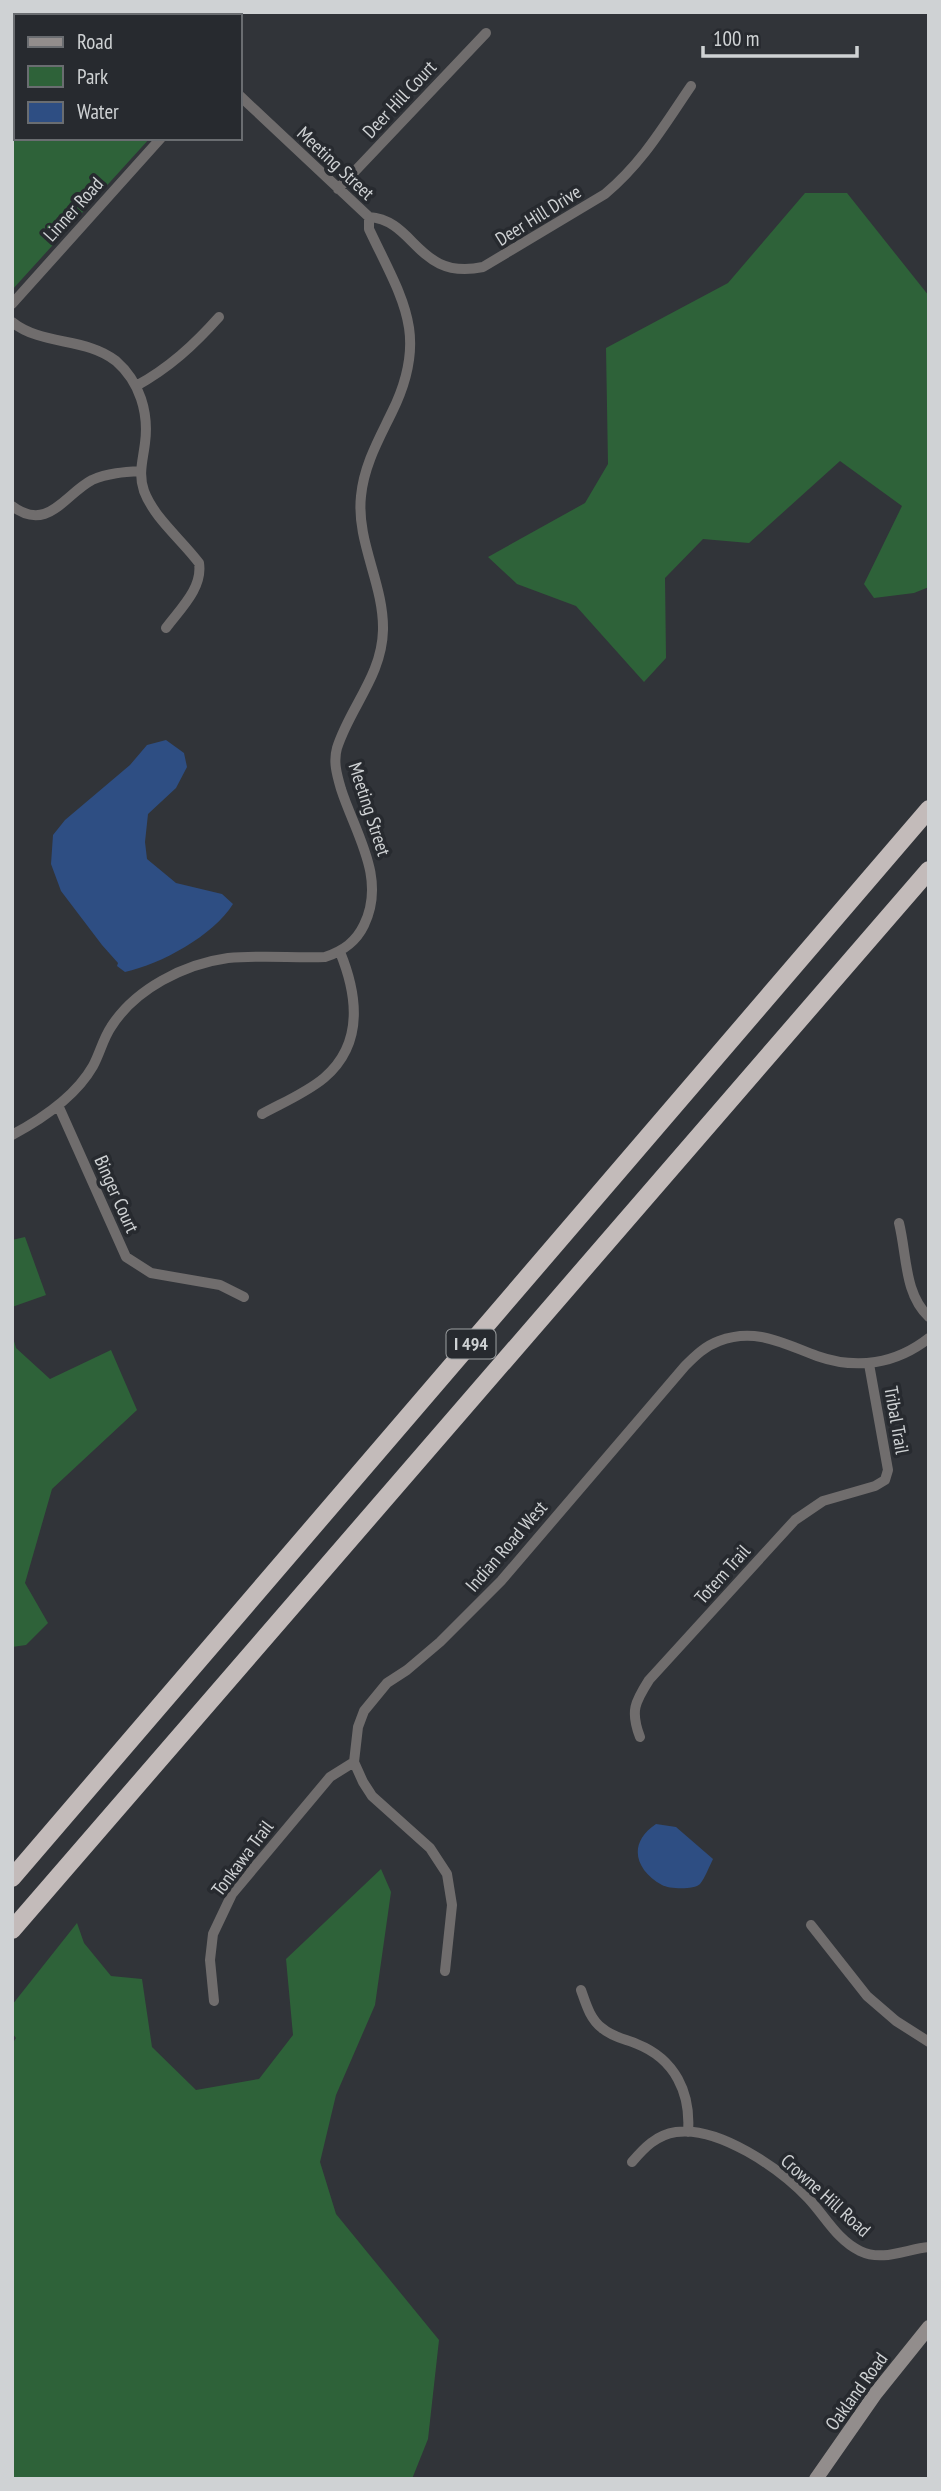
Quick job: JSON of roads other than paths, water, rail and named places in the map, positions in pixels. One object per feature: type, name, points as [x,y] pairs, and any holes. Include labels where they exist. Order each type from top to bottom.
[{"type":"highway","name":"I 494","points":[[12,1878],[929,809]]},
{"type":"highway","name":"I 494","points":[[12,1930],[929,870]]},
{"type":"street","name":"Deer Hill Court","points":[[338,189],[486,33]]},
{"type":"street","name":"Deer Hill Drive","points":[[369,218],[380,218],[437,264],[452,269],[483,267],[605,194],[637,165],[691,86]]},
{"type":"street","name":"Meeting Street","points":[[242,98],[369,218],[369,229],[408,314],[412,334],[412,355],[401,395],[364,473],[361,496],[360,519],[382,610],[383,631],[375,673],[337,749],[335,769],[373,878],[374,896],[361,931],[340,952]]},
{"type":"street","name":"Linner Road","points":[[12,304],[159,140]]},
{"type":"street","points":[[136,386],[176,361],[219,317]]},
{"type":"street","points":[[12,322],[35,335],[105,354],[123,368],[136,386],[144,405],[146,425],[141,471],[143,488],[149,501],[198,563],[200,572],[193,592],[166,628]]},
{"type":"street","points":[[12,506],[29,514],[52,512],[90,481],[106,475],[141,471]]},
{"type":"street","points":[[12,1135],[72,1094],[93,1066],[119,1015],[159,982],[204,963],[227,958],[325,957],[340,952],[349,973],[355,1005],[352,1030],[344,1052],[324,1078],[262,1114]]},
{"type":"street","name":"Binger Court","points":[[58,1105],[126,1257],[150,1273],[220,1285],[244,1297]]},
{"type":"street","points":[[900,1223],[911,1290],[917,1304],[929,1317]]},
{"type":"street","name":"Indian Road West","points":[[354,1762],[358,1727],[373,1697],[472,1612],[702,1349],[732,1337],[763,1336],[833,1361],[869,1364],[909,1352],[929,1338]]},
{"type":"street","name":"Tribal Trail","points":[[869,1364],[888,1470],[885,1480]]},
{"type":"street","name":"Totem Trail","points":[[640,1737],[634,1722],[634,1707],[649,1680],[795,1520],[823,1501],[875,1486],[885,1480]]},
{"type":"street","points":[[354,1762],[372,1796],[430,1848],[447,1874],[452,1905],[445,1971]]},
{"type":"street","name":"Tonkawa Trail","points":[[214,2001],[210,1960],[213,1934],[232,1894],[330,1777],[354,1762]]},
{"type":"street","points":[[811,1925],[867,1996],[896,2021],[929,2042]]},
{"type":"street","points":[[581,1990],[590,2014],[604,2030],[651,2050],[676,2073],[688,2106],[688,2132]]},
{"type":"street","name":"Crowne Hill Road","points":[[632,2162],[652,2141],[675,2132],[688,2132],[715,2139],[740,2149],[785,2176],[810,2200],[844,2240],[863,2253],[879,2256],[929,2247]]},
{"type":"street","name":"Oakland Road","points":[[816,2479],[876,2393],[929,2327]]},
{"type":"water","points":[[166,740],[184,753],[187,767],[176,788],[148,814],[145,842],[147,859],[176,883],[222,894],[233,904],[213,927],[185,947],[125,972],[117,966],[118,963],[61,891],[51,864],[53,835],[65,820],[130,765],[147,745]]},
{"type":"water","points":[[656,1824],[676,1827],[713,1859],[700,1884],[687,1888],[665,1886],[645,1871],[640,1864],[638,1847],[647,1831]]}]
